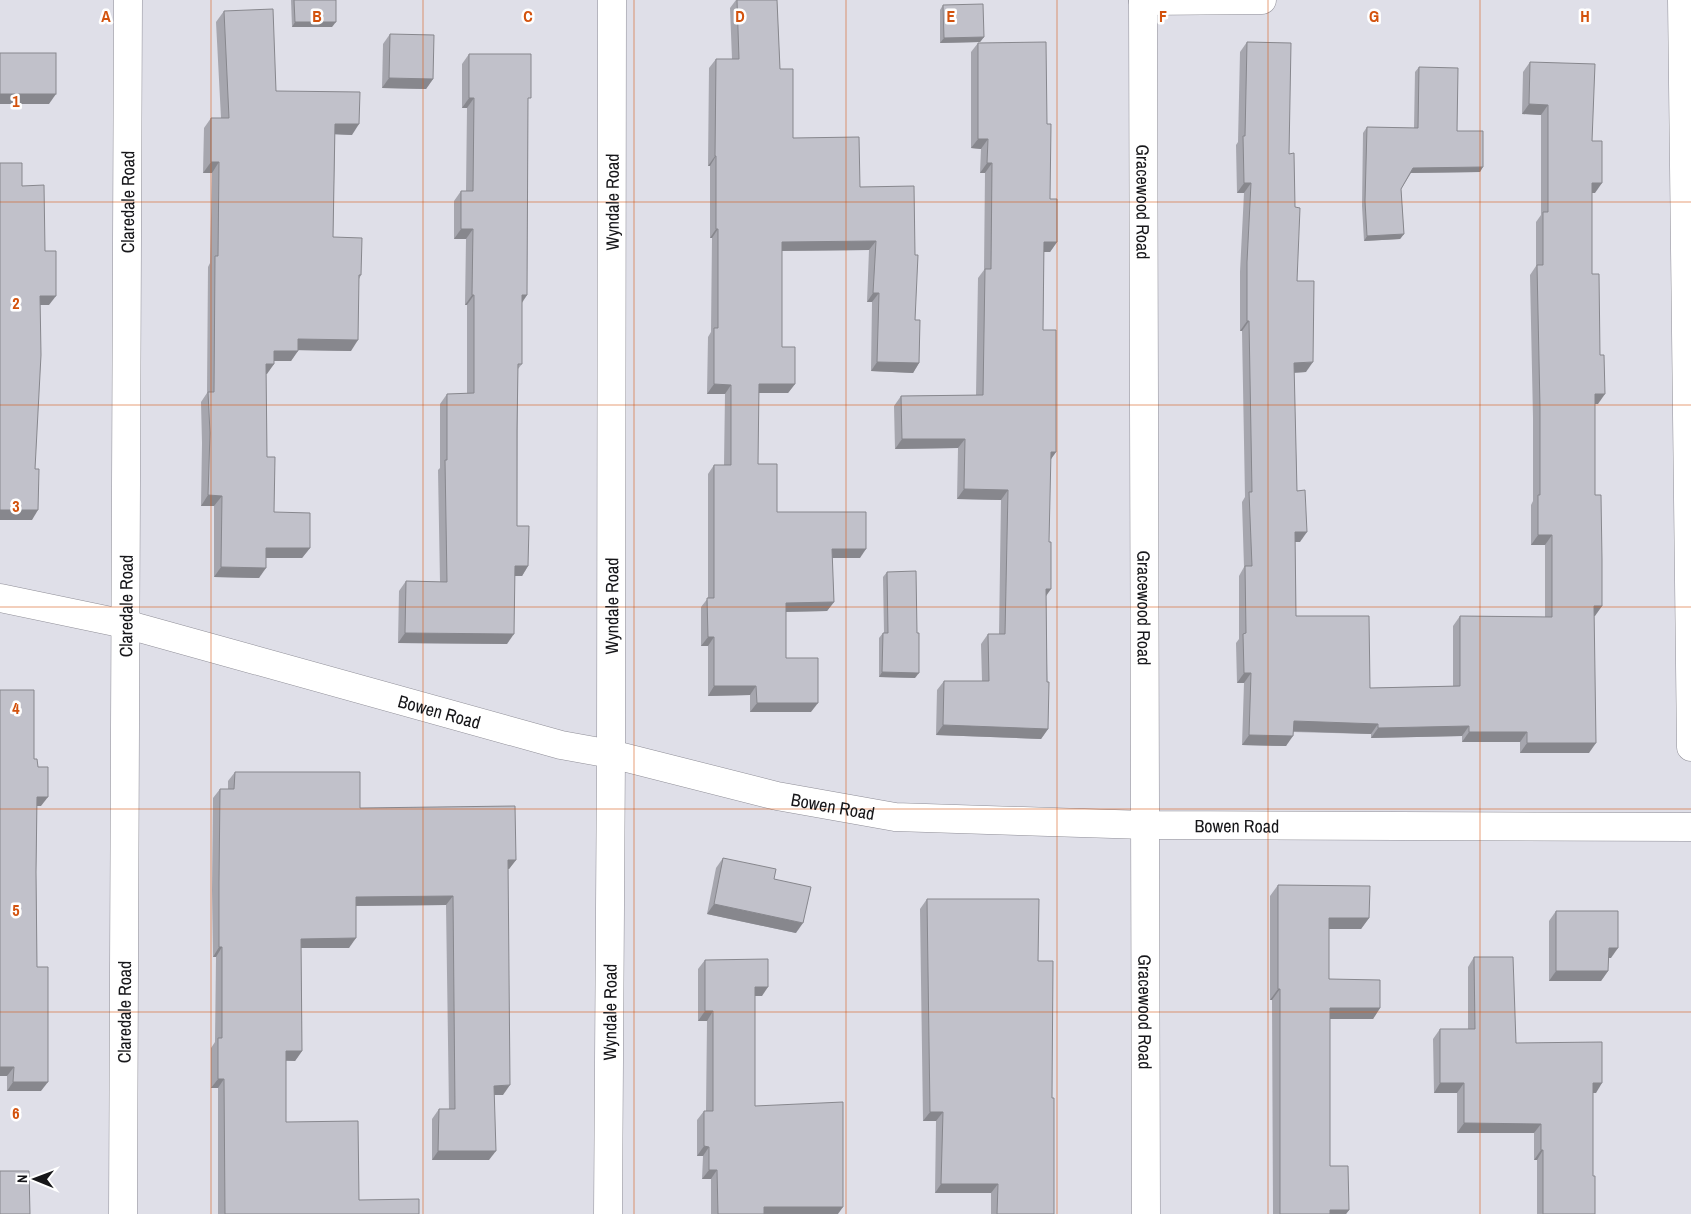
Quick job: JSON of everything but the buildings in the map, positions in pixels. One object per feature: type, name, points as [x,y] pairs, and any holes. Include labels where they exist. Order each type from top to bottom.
[{"type":"street","name":"Claredale Road","points":[[123,1214],[128,0]]},
{"type":"street","name":"Wyndale Road","points":[[608,1214],[612,0]]},
{"type":"street","points":[[1143,1],[1262,0]]},
{"type":"street","points":[[1682,0],[1691,747]]},
{"type":"street","name":"Gracewood Road","points":[[1143,1],[1146,1214]]},
{"type":"street","name":"Bowen Road","points":[[0,598],[125,624],[561,745],[611,754],[778,796],[895,817],[1145,825],[1691,827]]}]
